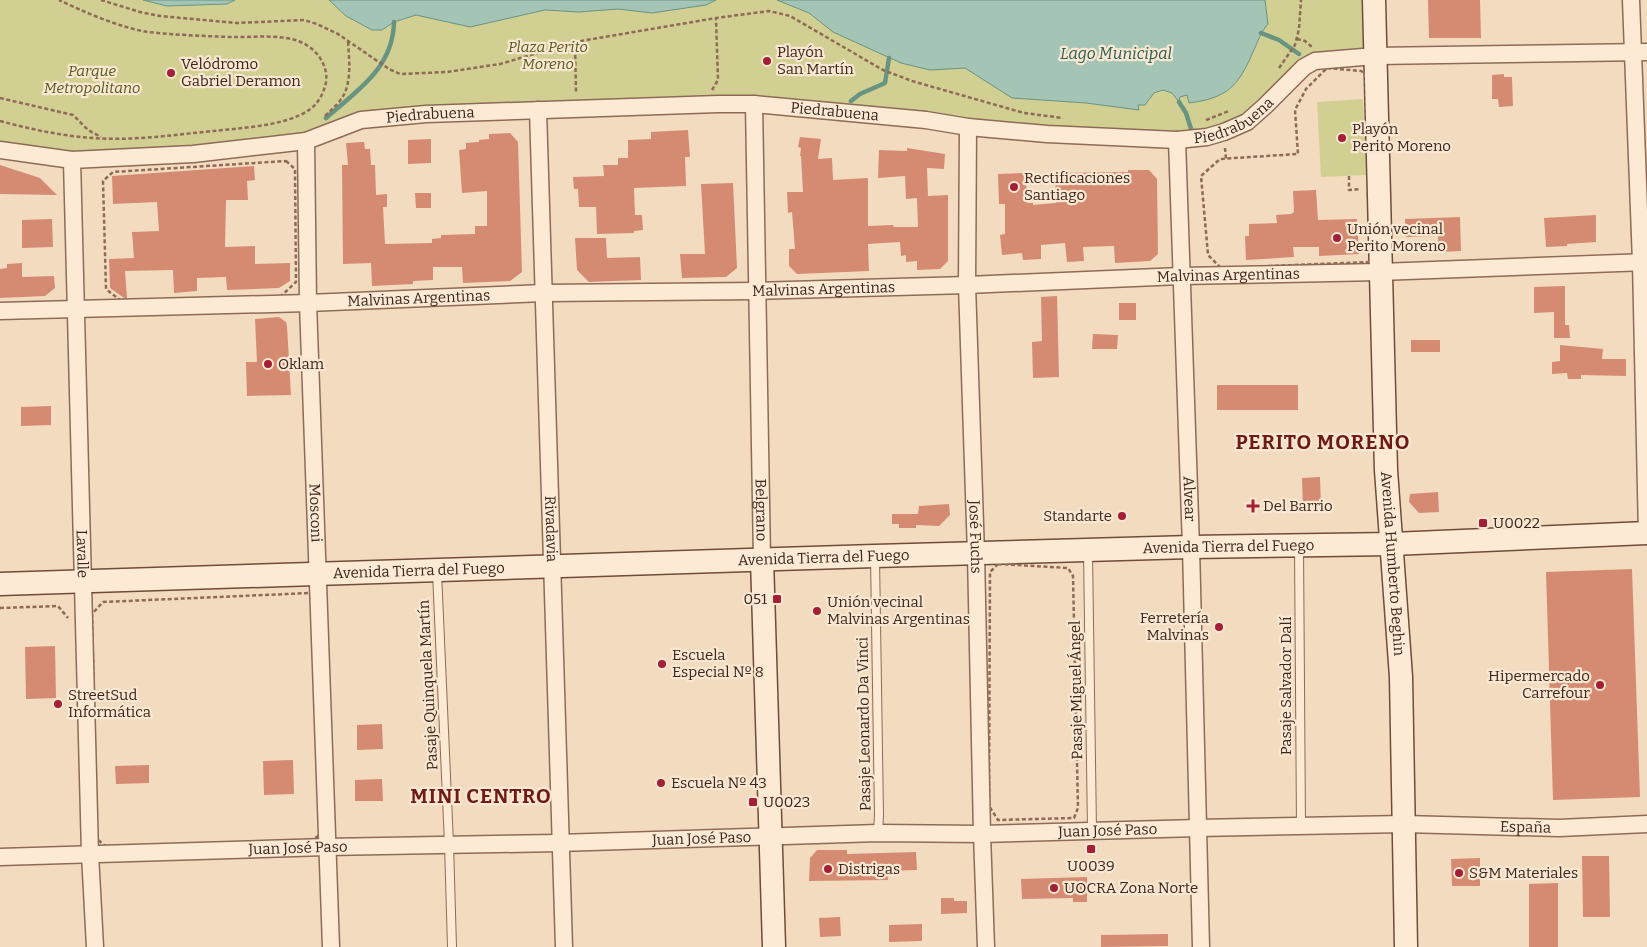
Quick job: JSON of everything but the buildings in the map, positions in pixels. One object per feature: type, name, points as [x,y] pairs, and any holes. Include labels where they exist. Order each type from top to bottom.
[{"type":"street","name":"Avenida Humberto Beghin","points":[[1374,0],[1386,470],[1401,677],[1406,947]]},
{"type":"street","points":[[1631,0],[1640,52],[1647,534]]},
{"type":"street","name":"Piedrabuena","points":[[0,150],[72,160],[193,154],[306,141],[361,120],[426,114],[704,104],[754,104],[926,120],[968,127],[1177,140],[1207,137],[1247,122],[1304,67],[1315,61],[1375,56],[1640,52]]},
{"type":"street","name":"Belgrano","points":[[754,104],[762,559],[774,947]]},
{"type":"street","name":"Rivadavia","points":[[538,110],[551,485],[559,843],[564,947]]},
{"type":"street","name":"José Fuchs","points":[[968,127],[967,285],[986,947]]},
{"type":"street","name":"Alvear","points":[[1177,140],[1191,547],[1201,947]]},
{"type":"street","name":"Mosconi","points":[[306,141],[308,303],[324,841],[331,947]]},
{"type":"street","name":"Lavalle","points":[[72,160],[90,854],[95,947]]},
{"type":"street","name":"Malvinas Argentinas","points":[[0,311],[308,303],[544,293],[757,291],[967,285],[1181,276],[1380,272],[1644,262]]},
{"type":"street","name":"Avenida Tierra del Fuego","points":[[0,584],[762,559],[1191,547],[1392,544],[1647,534]]},
{"type":"street","name":"España","points":[[1404,824],[1559,828],[1647,824]]},
{"type":"street","name":"Juan José Paso","points":[[0,856],[90,854],[324,841],[449,844],[559,843],[878,833],[982,834],[1404,824]]},
{"type":"lane","name":"Pasaje Salvador Dalí","points":[[1299,545],[1301,827]]},
{"type":"lane","name":"Pasaje Miguel Ángel","points":[[1088,550],[1092,830]]},
{"type":"lane","name":"Pasaje Leonardo Da Vinci","points":[[875,556],[878,833]]},
{"type":"lane","name":"Pasaje Quinquela Martín","points":[[437,571],[452,947]]},
{"type":"path","points":[[0,121],[61,134],[106,139],[152,137],[242,128],[295,117],[309,110],[319,100],[323,92],[326,81],[323,63],[314,50],[307,45],[281,37],[217,36],[145,31],[90,14],[59,0]]},
{"type":"path","points":[[101,0],[160,16],[237,23],[304,20],[317,24],[348,41],[389,69],[400,74],[456,70],[500,64],[575,42],[763,11],[785,14],[883,70],[901,77],[1024,113],[1068,118]]},
{"type":"path","points":[[1277,71],[1297,39],[1301,11],[1300,0]]},
{"type":"path","points":[[704,104],[718,80],[716,18]]},
{"type":"path","points":[[1297,39],[1305,41],[1316,49]]},
{"type":"path","points":[[306,141],[340,101],[347,88],[350,68],[348,41]]},
{"type":"path","points":[[575,42],[576,92]]},
{"type":"path","points":[[1327,68],[1365,73],[1369,188],[1372,255],[1369,262],[1221,268],[1208,255],[1201,176],[1220,159],[1298,154],[1295,110],[1306,89],[1327,68]]},
{"type":"path","points":[[0,98],[73,115],[88,130],[106,139]]},
{"type":"path","points":[[1198,122],[1232,110]]},
{"type":"path","points":[[286,161],[295,170],[296,282],[280,297],[120,300],[106,289],[103,181],[113,172],[286,161]]},
{"type":"path","points":[[1349,176],[1349,190],[1369,188]]},
{"type":"path","points":[[998,564],[1068,568],[1074,576],[1078,808],[1074,818],[998,820],[990,806],[990,572],[998,564]]},
{"type":"path","points":[[310,593],[317,600],[324,841],[108,849],[97,840],[92,614],[103,602],[310,593]]},
{"type":"path","points":[[0,608],[58,606],[70,620]]},
{"type":"green space","name":"Parque Metropolitano","points":[[0,0],[1374,0],[1375,56],[1315,61],[1247,122],[1177,140],[754,104],[361,120],[306,141],[72,160],[0,150]]},
{"type":"green space","name":"Playón Perito Moreno","points":[[1363,99],[1367,175],[1321,177],[1317,102]]},
{"type":"water","points":[[143,0],[235,0],[227,4],[167,6]]},
{"type":"water","points":[[329,0],[716,0],[706,5],[652,13],[618,9],[579,12],[545,10],[470,27],[416,15],[394,22],[382,30],[372,30],[346,16]]},
{"type":"water","name":"Lago Municipal","points":[[777,0],[1265,0],[1268,24],[1261,34],[1248,64],[1230,89],[1213,98],[1189,103],[1187,95],[1180,97],[1179,102],[1172,93],[1163,90],[1154,93],[1145,105],[1138,105],[1139,110],[1086,103],[1012,98],[965,68],[930,70],[901,63],[833,32],[809,13]]},
{"type":"waterway","points":[[326,118],[372,77],[387,52],[392,38],[394,22]]},
{"type":"waterway","points":[[1261,33],[1279,40],[1299,54]]},
{"type":"waterway","points":[[851,101],[860,94],[885,83],[889,58]]},
{"type":"waterway","points":[[1179,102],[1186,113],[1192,132]]},
{"type":"place","name":"Playón San Martín","points":[[767,61]]},
{"type":"place","name":"Velódromo Gabriel Deramon","points":[[171,73]]},
{"type":"place","name":"Playón Perito Moreno","points":[[1342,138]]},
{"type":"place","name":"Rectificaciones Santiago","points":[[1014,187]]},
{"type":"place","name":"Unión vecinal Perito Moreno","points":[[1337,238]]},
{"type":"place","name":"Oklam","points":[[268,364]]},
{"type":"place","name":"Del Barrio","points":[[1253,506]]},
{"type":"place","name":"Standarte","points":[[1122,516]]},
{"type":"place","name":"U0022","points":[[1483,523]]},
{"type":"place","name":"051","points":[[777,599]]},
{"type":"place","name":"Unión vecinal Malvinas Argentinas","points":[[817,611]]},
{"type":"place","name":"Ferretería Malvinas","points":[[1219,627]]},
{"type":"place","name":"Escuela Especial Nº 8","points":[[662,664]]},
{"type":"place","name":"Hipermercado Carrefour","points":[[1600,685]]},
{"type":"place","name":"StreetSud Informática","points":[[58,704]]},
{"type":"place","name":"Escuela Nº 43","points":[[661,783]]},
{"type":"place","name":"U0023","points":[[753,802]]},
{"type":"place","name":"U0039","points":[[1091,849]]},
{"type":"place","name":"Distrigas","points":[[828,869]]},
{"type":"place","name":"S&M Materiales","points":[[1459,873]]},
{"type":"place","name":"UOCRA Zona Norte","points":[[1054,888]]},
{"type":"district","name":"PERITO MORENO","points":[[1323,442]]},
{"type":"district","name":"MINI CENTRO","points":[[481,796]]},
{"type":"park label","name":"Plaza Perito Moreno","points":[[548,56]]}]
